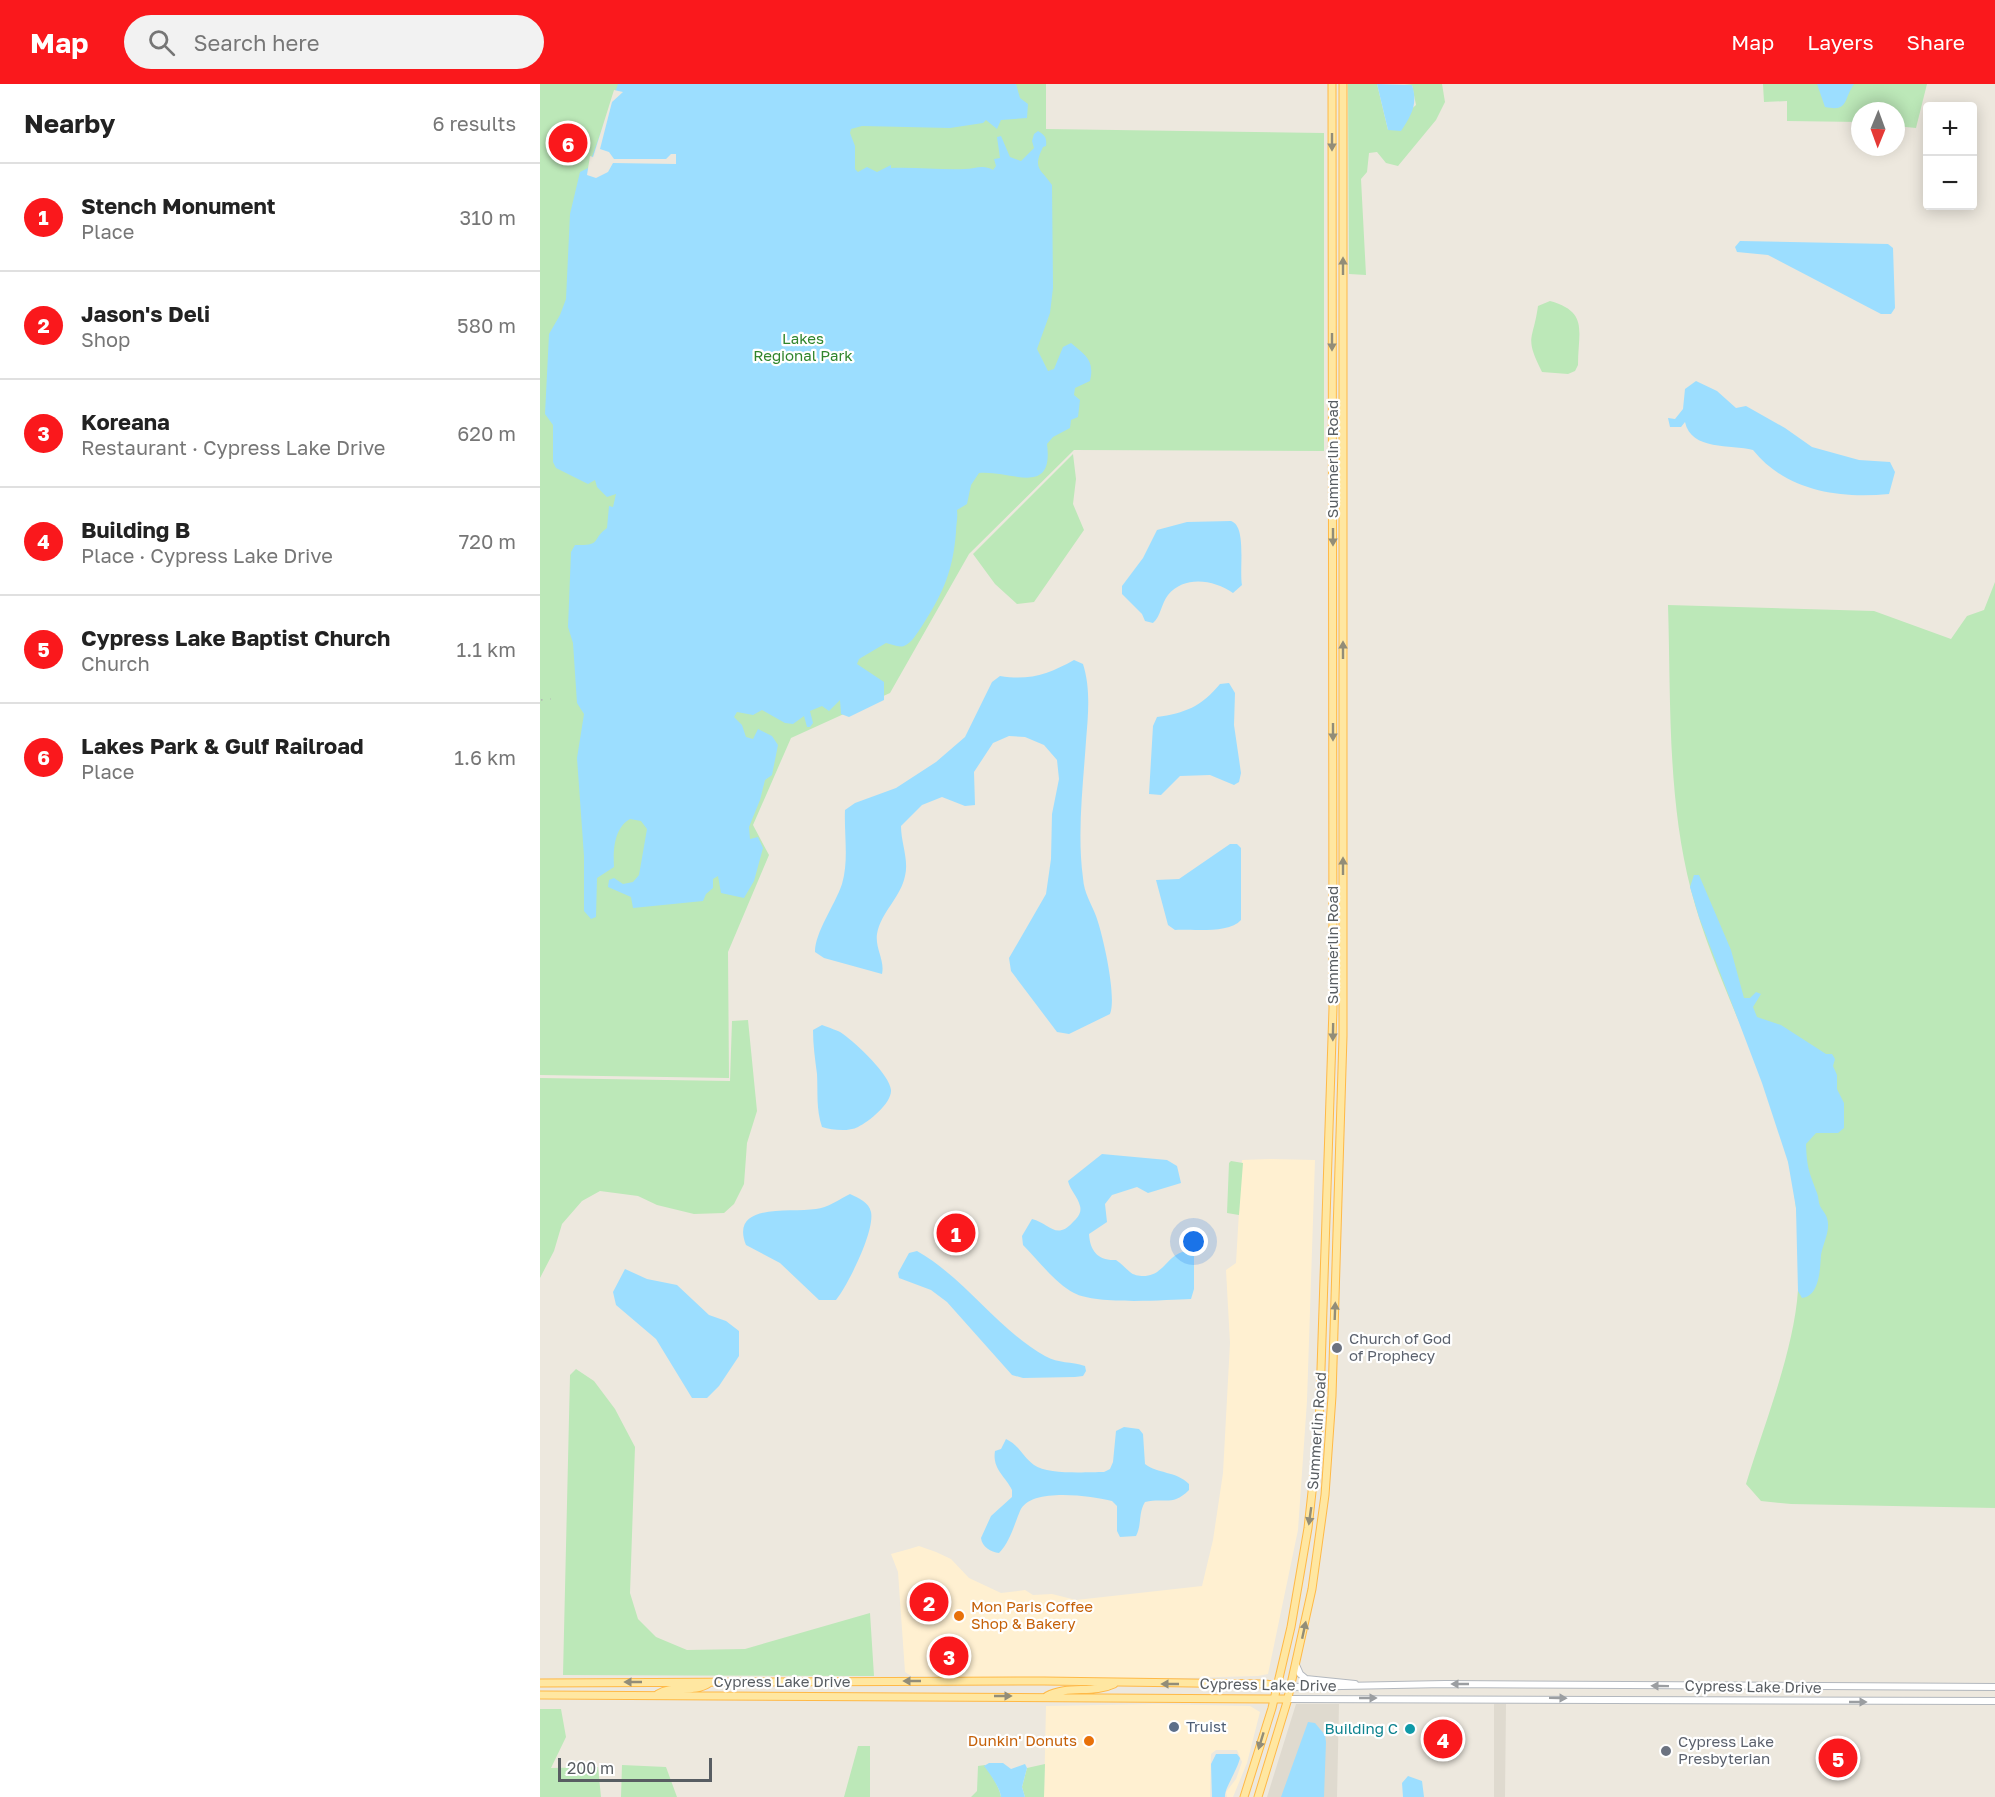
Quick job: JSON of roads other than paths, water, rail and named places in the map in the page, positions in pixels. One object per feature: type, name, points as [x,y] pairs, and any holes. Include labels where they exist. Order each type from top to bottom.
[{"type":"main road","name":"Summerlin Road","points":[[1244,1797],[1278,1685],[1295,1605],[1315,1477],[1328,1192],[1333,1008],[1332,84]]},
{"type":"main road","name":"Summerlin Road","points":[[1258,1797],[1296,1665],[1317,1556],[1329,1457],[1342,1115],[1343,150],[1341,84]]},
{"type":"main road","points":[[1296,1665],[1300,1674],[1306,1679],[1338,1680],[1364,1686]]},
{"type":"main road","points":[[658,1695],[665,1690],[700,1688],[710,1682]]},
{"type":"main road","name":"Cypress Lake Drive","points":[[540,1683],[1116,1683],[1291,1687],[1445,1684],[1995,1687]]},
{"type":"main road","points":[[1046,1697],[1062,1690],[1099,1688],[1116,1683]]},
{"type":"main road","name":"Cypress Lake Drive","points":[[540,1695],[1995,1701]]},
{"type":"water","name":"Lakes Regional Park","points":[[618,84],[1016,84],[1020,98],[1028,104],[1027,118],[1001,120],[997,129],[986,120],[983,123],[950,128],[862,126],[851,129],[850,133],[855,146],[855,169],[858,172],[867,167],[877,172],[891,165],[891,168],[969,169],[982,167],[993,170],[996,166],[994,159],[1000,158],[997,137],[1001,136],[1010,157],[1021,161],[1034,148],[1032,141],[1034,134],[1038,131],[1042,134],[1046,139],[1046,146],[1043,147],[1038,165],[1052,185],[1053,288],[1050,313],[1037,349],[1048,371],[1054,369],[1063,347],[1071,343],[1088,359],[1091,374],[1090,381],[1075,388],[1074,395],[1080,400],[1078,417],[1071,420],[1070,428],[1053,437],[1047,444],[1047,461],[1044,471],[1028,478],[979,473],[971,485],[967,504],[957,510],[955,546],[946,581],[914,637],[907,645],[897,646],[886,643],[859,659],[857,664],[884,682],[884,700],[849,717],[841,714],[840,700],[829,711],[822,706],[810,711],[813,723],[810,727],[807,727],[804,716],[793,724],[785,723],[762,710],[753,715],[737,712],[734,717],[742,725],[746,737],[753,739],[758,729],[772,736],[778,745],[772,775],[765,780],[749,827],[750,839],[758,837],[763,848],[754,881],[744,898],[721,893],[718,876],[713,879],[713,888],[706,894],[703,901],[633,908],[631,897],[608,887],[609,880],[614,878],[623,884],[633,882],[639,875],[647,829],[641,821],[630,819],[618,834],[614,847],[614,867],[597,878],[596,917],[591,919],[584,911],[584,856],[577,758],[584,714],[577,703],[573,643],[568,627],[571,552],[575,545],[590,544],[596,541],[607,528],[609,506],[613,507],[616,494],[607,497],[597,487],[595,480],[588,484],[556,468],[553,462],[553,425],[545,414],[549,334],[566,299],[570,214],[580,172],[588,168]]},
{"type":"water","points":[[1377,84],[1412,85],[1413,109],[1401,131],[1388,130]]},
{"type":"water","points":[[1817,84],[1854,84],[1842,106],[1833,108],[1825,107]]},
{"type":"water","points":[[1740,241],[1888,244],[1893,248],[1895,308],[1891,314],[1881,314],[1768,255],[1737,252],[1735,247]]},
{"type":"water","points":[[1696,381],[1717,391],[1736,408],[1746,406],[1785,428],[1812,447],[1859,460],[1890,462],[1895,472],[1889,494],[1851,495],[1815,489],[1781,475],[1753,450],[1703,442],[1695,438],[1685,422],[1681,427],[1670,427],[1668,418],[1675,419],[1683,409],[1685,389]]},
{"type":"water","points":[[1231,521],[1236,525],[1241,539],[1242,585],[1233,593],[1209,583],[1183,584],[1168,595],[1153,623],[1145,621],[1142,614],[1122,594],[1122,586],[1143,558],[1157,530],[1187,522]]},
{"type":"water","points":[[1074,660],[1083,664],[1088,693],[1082,792],[1081,861],[1086,893],[1099,925],[1105,951],[1112,994],[1110,1014],[1069,1034],[1057,1032],[1011,971],[1009,958],[1046,894],[1051,859],[1052,814],[1059,779],[1057,760],[1044,745],[1025,737],[1009,736],[993,743],[974,772],[975,805],[965,806],[942,797],[922,805],[901,826],[906,870],[900,891],[882,919],[877,934],[882,974],[824,958],[815,952],[818,936],[839,892],[844,875],[845,810],[855,803],[896,788],[936,762],[965,737],[992,682],[1000,676],[1030,677],[1056,669]]},
{"type":"water","points":[[1229,683],[1235,693],[1234,725],[1241,773],[1239,782],[1234,785],[1210,775],[1180,776],[1161,795],[1149,794],[1153,726],[1157,717],[1192,708],[1220,684]]},
{"type":"water","points":[[1230,844],[1237,844],[1241,848],[1241,920],[1220,929],[1175,930],[1168,925],[1156,880],[1179,879]]},
{"type":"water","points":[[1694,875],[1699,875],[1731,950],[1744,998],[1750,998],[1756,992],[1761,994],[1753,1007],[1757,1017],[1781,1025],[1826,1054],[1832,1054],[1835,1059],[1833,1066],[1837,1075],[1837,1089],[1844,1103],[1844,1128],[1838,1133],[1816,1133],[1806,1144],[1809,1170],[1819,1204],[1827,1218],[1828,1227],[1816,1287],[1808,1296],[1802,1298],[1798,1291],[1796,1208],[1788,1162],[1762,1083],[1699,917],[1690,887]]},
{"type":"water","points":[[822,1025],[841,1033],[856,1044],[879,1068],[891,1090],[884,1106],[863,1125],[854,1129],[840,1130],[822,1127],[818,1107],[813,1030]]},
{"type":"water","points":[[1102,1154],[1167,1160],[1177,1166],[1181,1183],[1148,1193],[1137,1187],[1112,1195],[1105,1204],[1107,1222],[1089,1234],[1093,1250],[1100,1257],[1116,1260],[1131,1273],[1143,1276],[1157,1272],[1176,1255],[1190,1251],[1194,1255],[1194,1289],[1191,1299],[1131,1301],[1084,1297],[1067,1289],[1023,1245],[1022,1236],[1032,1219],[1052,1229],[1062,1230],[1076,1219],[1080,1213],[1080,1206],[1068,1181]]},
{"type":"water","points":[[850,1194],[868,1206],[871,1221],[859,1258],[836,1300],[819,1300],[780,1263],[746,1245],[743,1231],[746,1222],[754,1216],[765,1212],[820,1208]]},
{"type":"water","points":[[917,1251],[935,1262],[1028,1345],[1050,1359],[1085,1366],[1086,1371],[1083,1376],[1023,1378],[1012,1375],[947,1302],[931,1290],[899,1278],[898,1273],[909,1253]]},
{"type":"water","points":[[625,1269],[647,1279],[677,1285],[709,1315],[726,1321],[739,1331],[739,1356],[719,1386],[707,1398],[692,1398],[656,1339],[616,1305],[613,1292]]},
{"type":"water","points":[[1124,1427],[1139,1429],[1143,1434],[1145,1464],[1189,1484],[1189,1490],[1178,1498],[1145,1502],[1141,1510],[1136,1536],[1120,1537],[1117,1531],[1117,1506],[1112,1501],[1062,1495],[1048,1496],[1026,1503],[1020,1511],[1009,1539],[999,1553],[985,1546],[981,1538],[991,1516],[1012,1497],[1012,1490],[995,1463],[995,1451],[1001,1449],[1006,1439],[1014,1444],[1030,1462],[1040,1468],[1068,1472],[1104,1472],[1110,1469],[1113,1462],[1116,1431]]},
{"type":"water","points":[[1308,1722],[1315,1723],[1325,1735],[1324,1797],[1281,1797]]},
{"type":"water","points":[[1216,1754],[1237,1754],[1240,1758],[1226,1789],[1225,1797],[1212,1797],[1211,1764]]},
{"type":"water","points":[[989,1763],[1003,1763],[1011,1769],[1025,1764],[1027,1768],[1022,1787],[1025,1797],[1001,1797],[984,1766]]},
{"type":"water","points":[[1408,1776],[1422,1781],[1424,1797],[1403,1797],[1402,1783]]},
{"type":"railway","points":[[541,700],[551,699]]},
{"type":"place","name":"Lakes Park & Gulf Railroad","points":[[568,143]]},
{"type":"place","name":"Stench Monument","points":[[956,1233]]},
{"type":"place","name":"Church of God of Prophecy","points":[[1337,1348]]},
{"type":"place","name":"Jason's Deli","points":[[929,1602]]},
{"type":"place","name":"Mon Paris Coffee Shop & Bakery","points":[[959,1616]]},
{"type":"place","name":"Koreana","points":[[949,1656]]},
{"type":"place","name":"Truist","points":[[1174,1727]]},
{"type":"place","name":"Building C","points":[[1410,1729]]},
{"type":"place","name":"Building B","points":[[1443,1739]]},
{"type":"place","name":"Dunkin' Donuts","points":[[1089,1741]]},
{"type":"place","name":"Cypress Lake Presbyterian","points":[[1666,1751]]},
{"type":"place","name":"Cypress Lake Baptist Church","points":[[1838,1758]]}]
